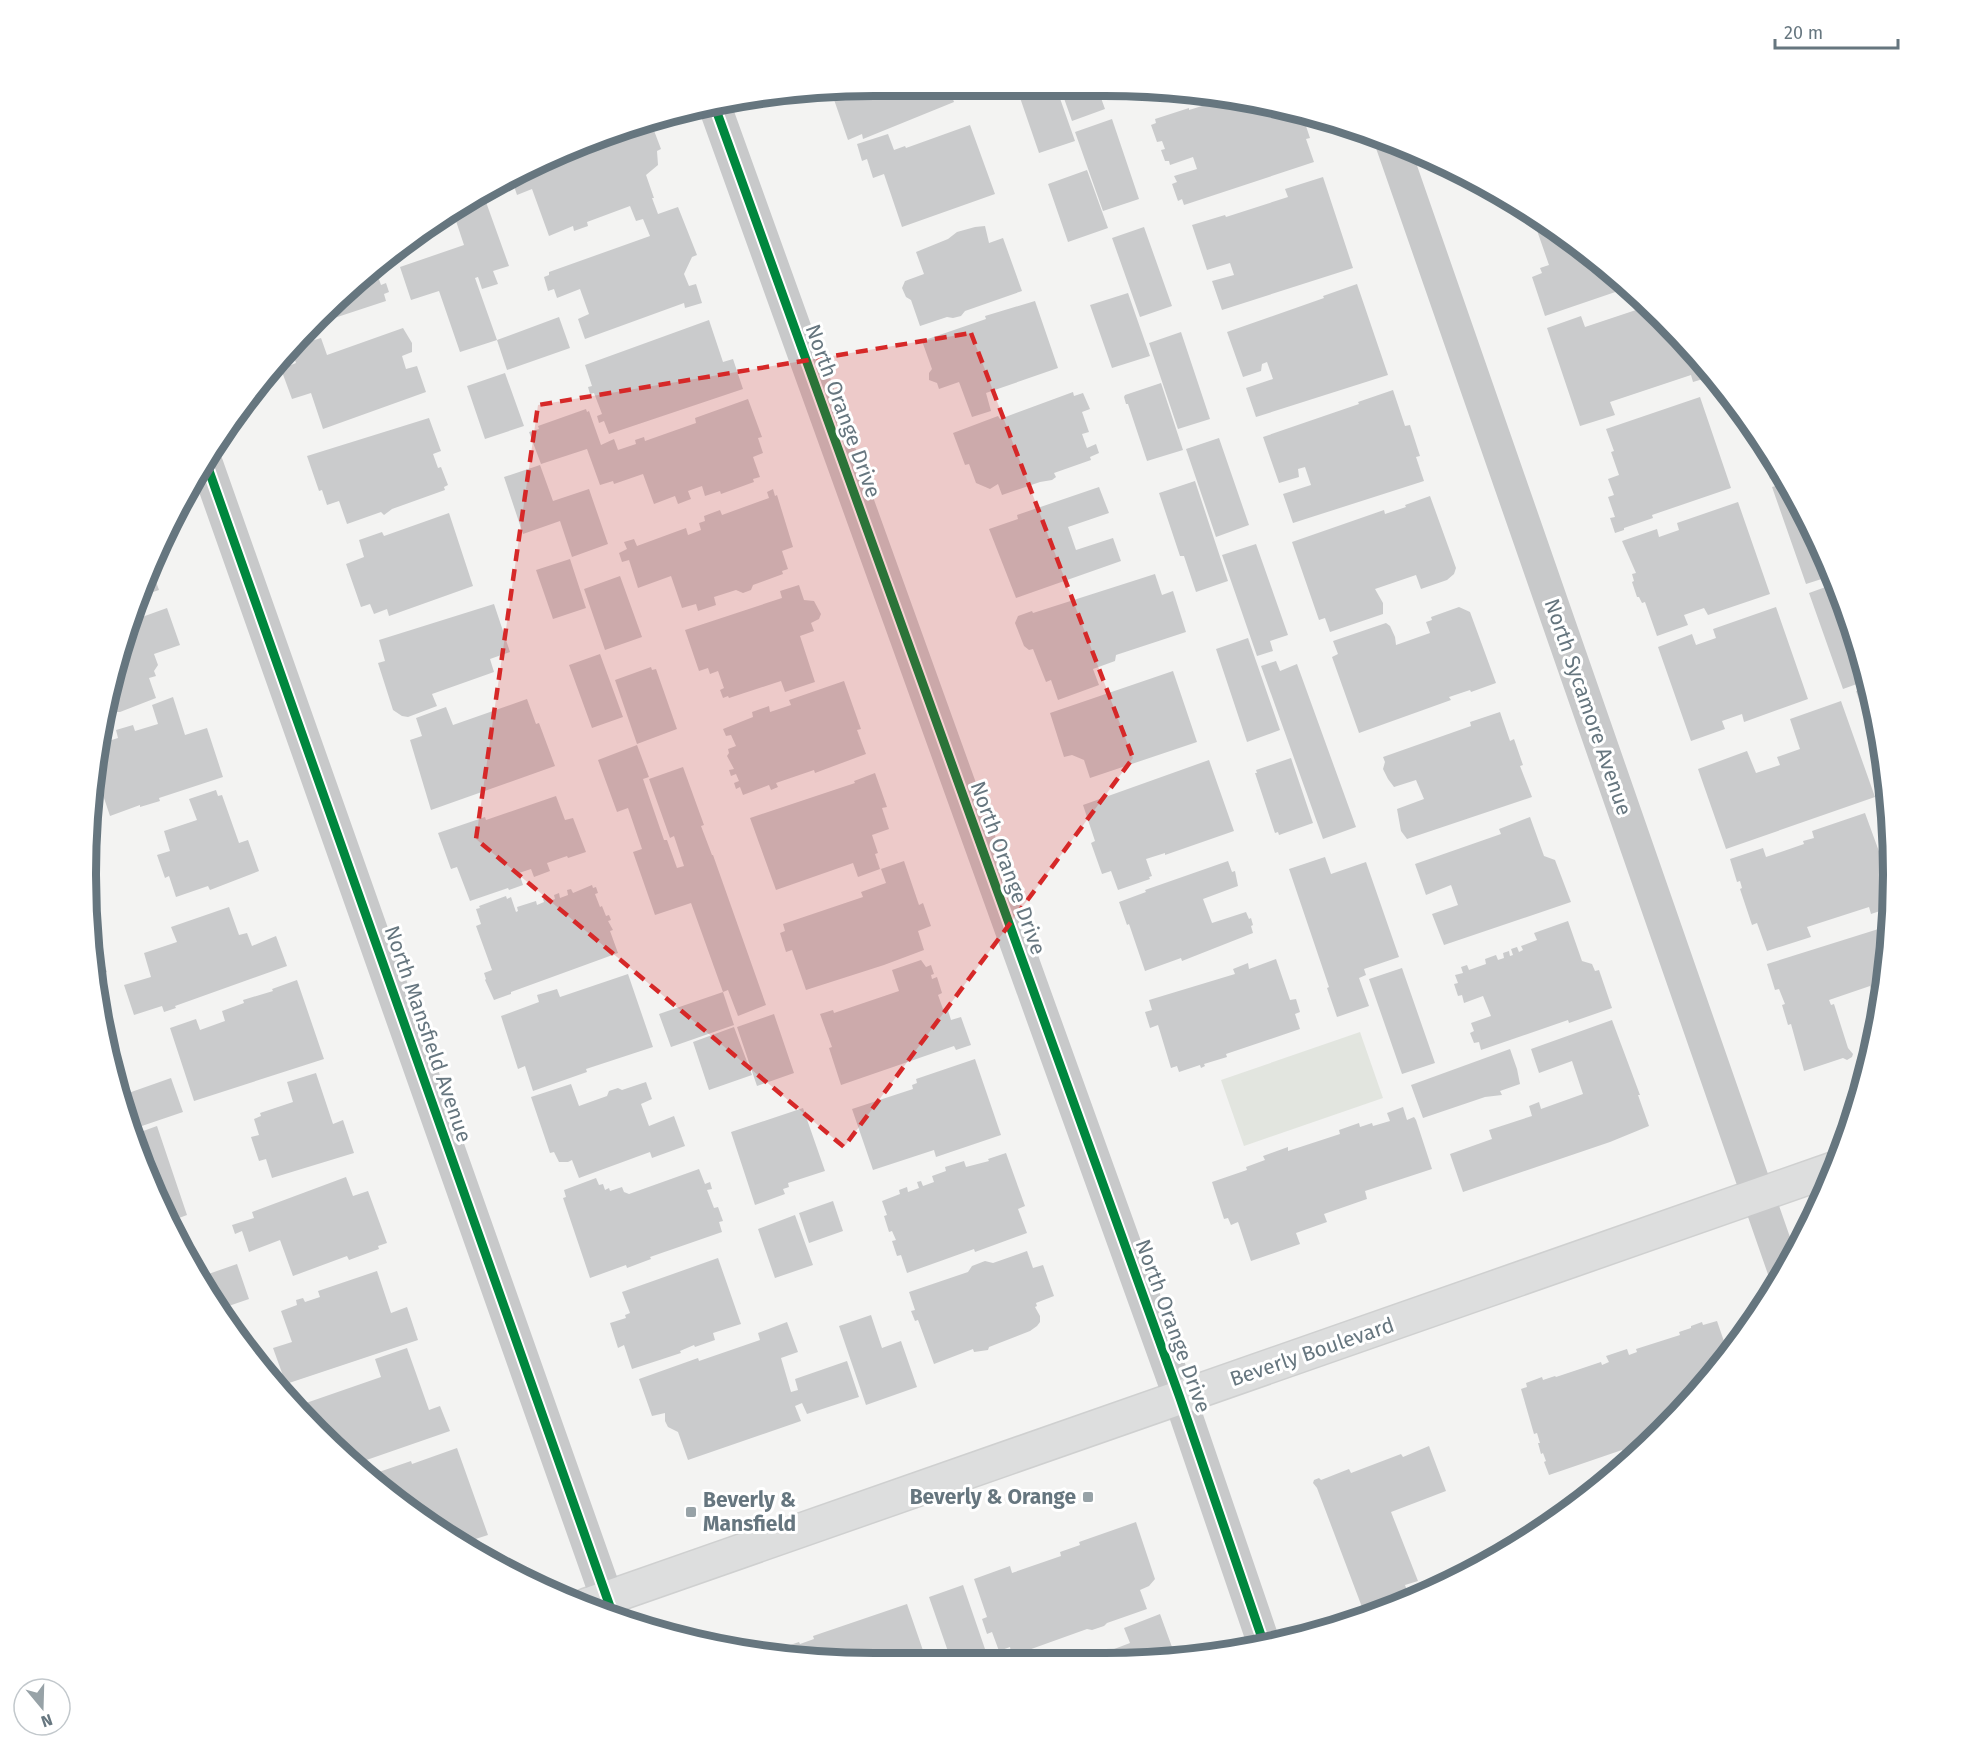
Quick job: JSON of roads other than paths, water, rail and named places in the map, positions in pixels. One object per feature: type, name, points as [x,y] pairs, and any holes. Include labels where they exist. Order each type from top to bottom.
[{"type":"main road","name":"Beverly Boulevard","points":[[606,1605],[1180,1398],[1824,1172]]},
{"type":"street","name":"North Orange Drive","points":[[717,112],[1180,1398],[1262,1637]]},
{"type":"street","name":"North Sycamore Avenue","points":[[1395,152],[1781,1261]]},
{"type":"street","name":"North Mansfield Avenue","points":[[209,471],[602,1604]]},
{"type":"place","name":"Beverly & Orange","points":[[1088,1497]]},
{"type":"place","name":"Beverly & Mansfield","points":[[691,1512]]}]
